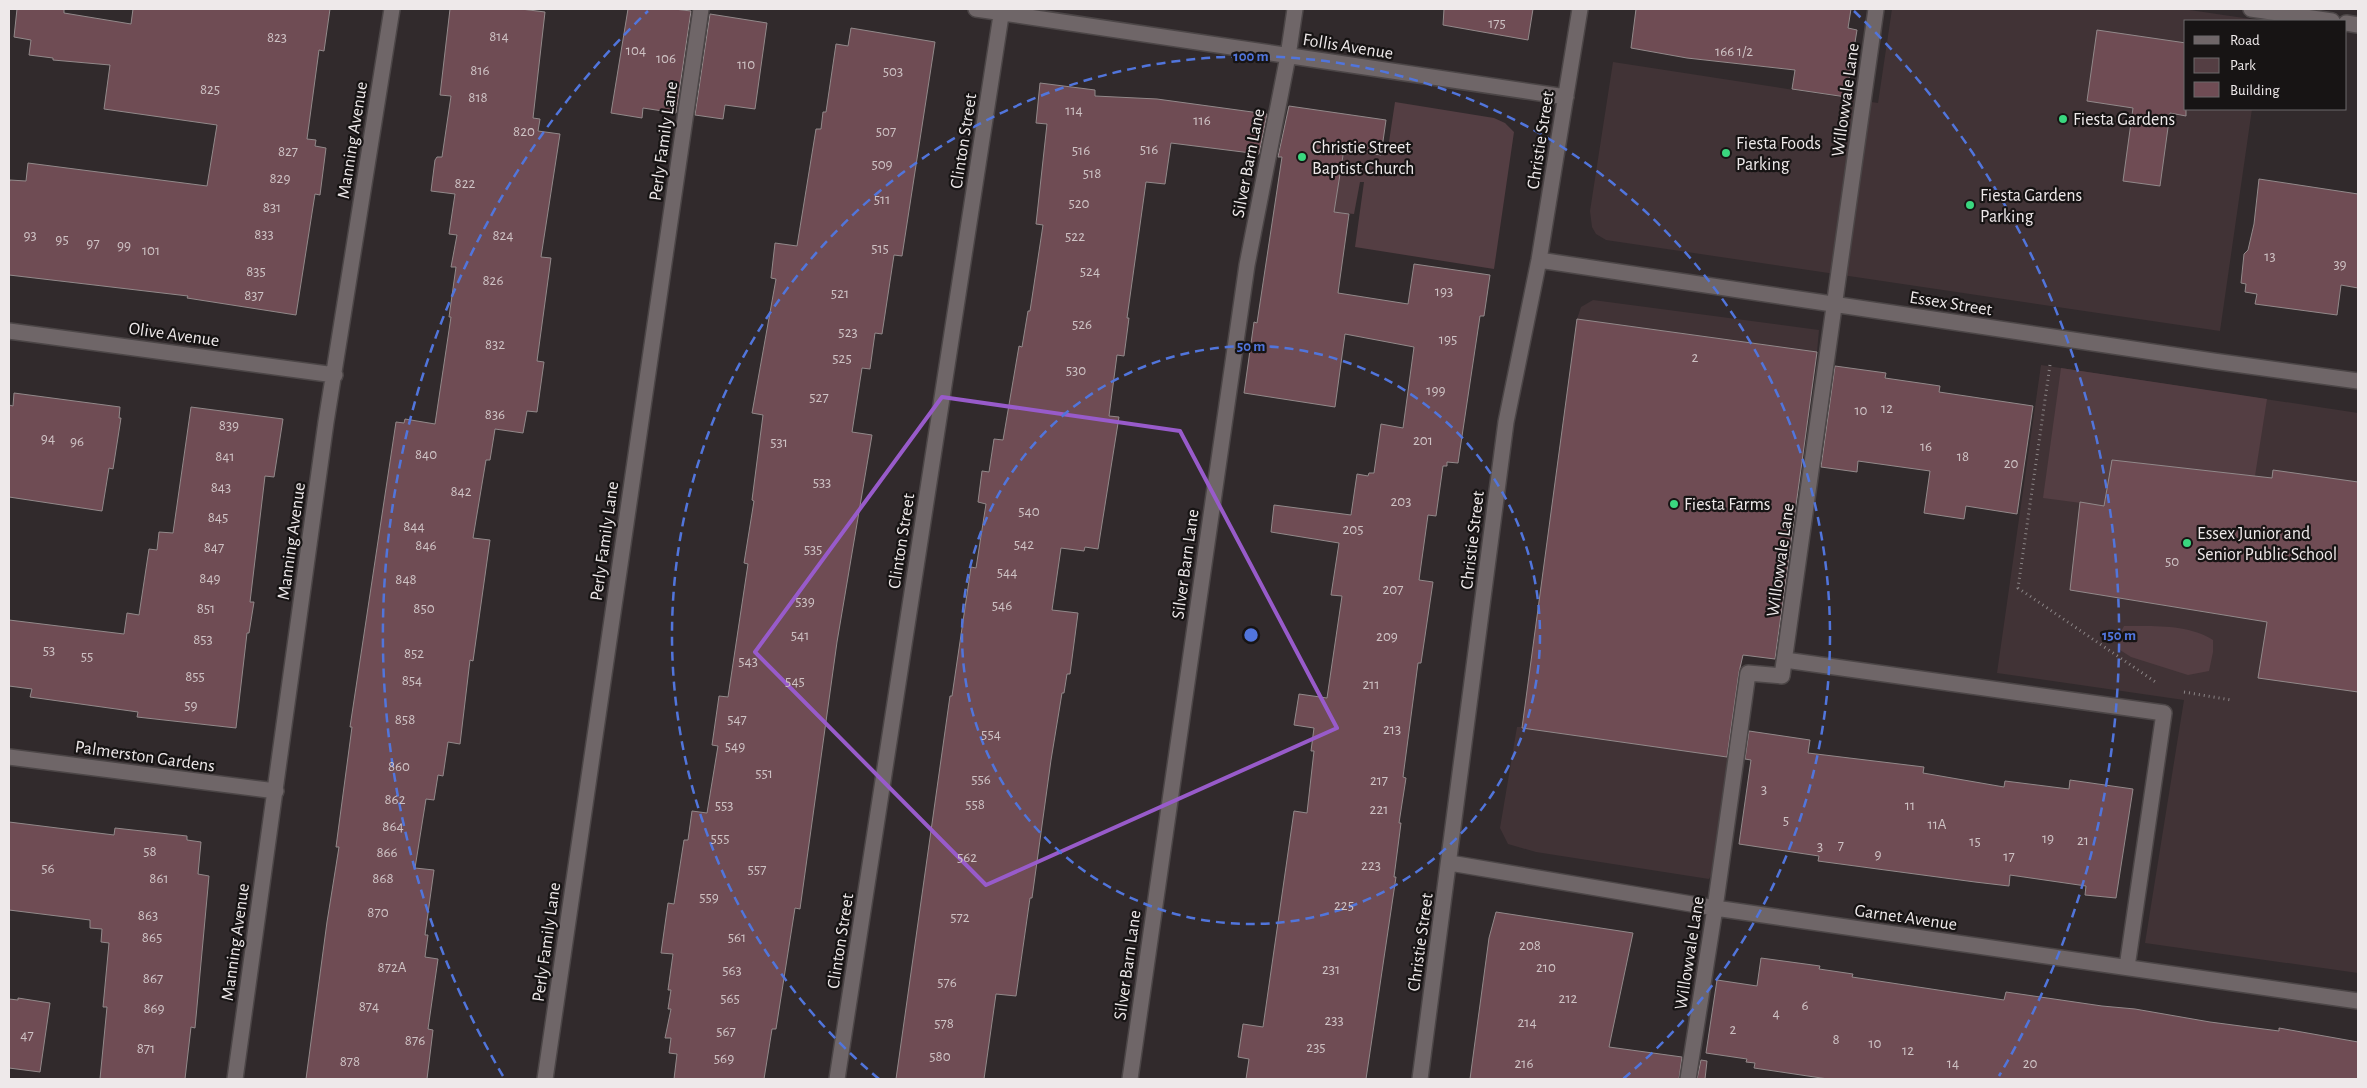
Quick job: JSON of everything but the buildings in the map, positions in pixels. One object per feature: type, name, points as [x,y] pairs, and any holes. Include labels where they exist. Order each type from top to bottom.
[{"type":"street","name":"Manning Avenue","points":[[235,1079],[334,374],[392,9]]},
{"type":"street","name":"Perly Family Lane","points":[[545,1079],[701,9]]},
{"type":"street","name":"Follis Avenue","points":[[976,9],[1002,11],[1566,97]]},
{"type":"street","name":"Silver Barn Lane","points":[[1130,1079],[1247,265],[1288,56],[1295,9]]},
{"type":"street","name":"Christie Street","points":[[1420,1079],[1450,863],[1506,422],[1539,260],[1580,9]]},
{"type":"street","name":"Willowvale Lane","points":[[1688,1079],[1716,908],[1748,672],[1782,676],[1836,304],[1876,9]]},
{"type":"street","points":[[2251,9],[2325,20]]},
{"type":"street","name":"Clinton Street","points":[[837,1079],[1002,11]]},
{"type":"street","name":"Essex Street","points":[[1539,260],[2358,381]]},
{"type":"street","name":"Olive Avenue","points":[[9,331],[334,374]]},
{"type":"street","points":[[1784,660],[2164,713],[2127,967]]},
{"type":"street","name":"Palmerston Gardens","points":[[9,756],[276,791]]},
{"type":"street","name":"Garnet Avenue","points":[[1450,863],[1716,908],[2358,1001]]},
{"type":"path","points":[[2050,362],[2018,588],[2158,683]]},
{"type":"path","points":[[2175,690],[2231,700]]},
{"type":"highlighted area","points":[[942,397],[1180,431],[1337,728],[986,885],[755,652]]},
{"type":"shaded area","points":[[1892,9],[2183,9],[2257,20],[2184,20],[2184,110],[2252,110],[2220,331],[1606,240],[1596,234],[1592,227],[1590,211],[1613,62],[1878,103]]},
{"type":"shaded area","name":"Fiesta Farms","points":[[1593,300],[1819,330],[1817,352],[1743,655],[1715,869],[1709,879],[1536,852],[1508,844],[1500,828],[1517,727],[1522,727],[1577,319],[1581,307]]},
{"type":"shaded area","name":"Essex Junior and Senior Public School","points":[[2041,365],[2358,413],[2358,973],[2145,943],[2184,700],[1997,673]]},
{"type":"green space","points":[[1395,102],[1494,118],[1505,123],[1514,132],[1494,269],[1355,247],[1364,182],[1360,182],[1354,214],[1334,212],[1344,149],[1387,155]]},
{"type":"green space","points":[[2061,368],[2267,399],[2255,476],[2112,460],[2104,506],[2043,498]]},
{"type":"green space","points":[[2124,626],[2170,627],[2193,631],[2213,640],[2213,652],[2209,671],[2188,675],[2131,657],[2120,650],[2117,639]]},
{"type":"place","name":"Fiesta Gardens","points":[[2063,119]]},
{"type":"place","name":"Fiesta Foods Parking","points":[[1726,153]]},
{"type":"place","name":"Christie Street Baptist Church","points":[[1302,157]]},
{"type":"place","name":"Fiesta Gardens Parking","points":[[1970,205]]},
{"type":"place","name":"Fiesta Farms","points":[[1674,504]]},
{"type":"place","name":"Essex Junior and Senior Public School","points":[[2187,543]]}]
